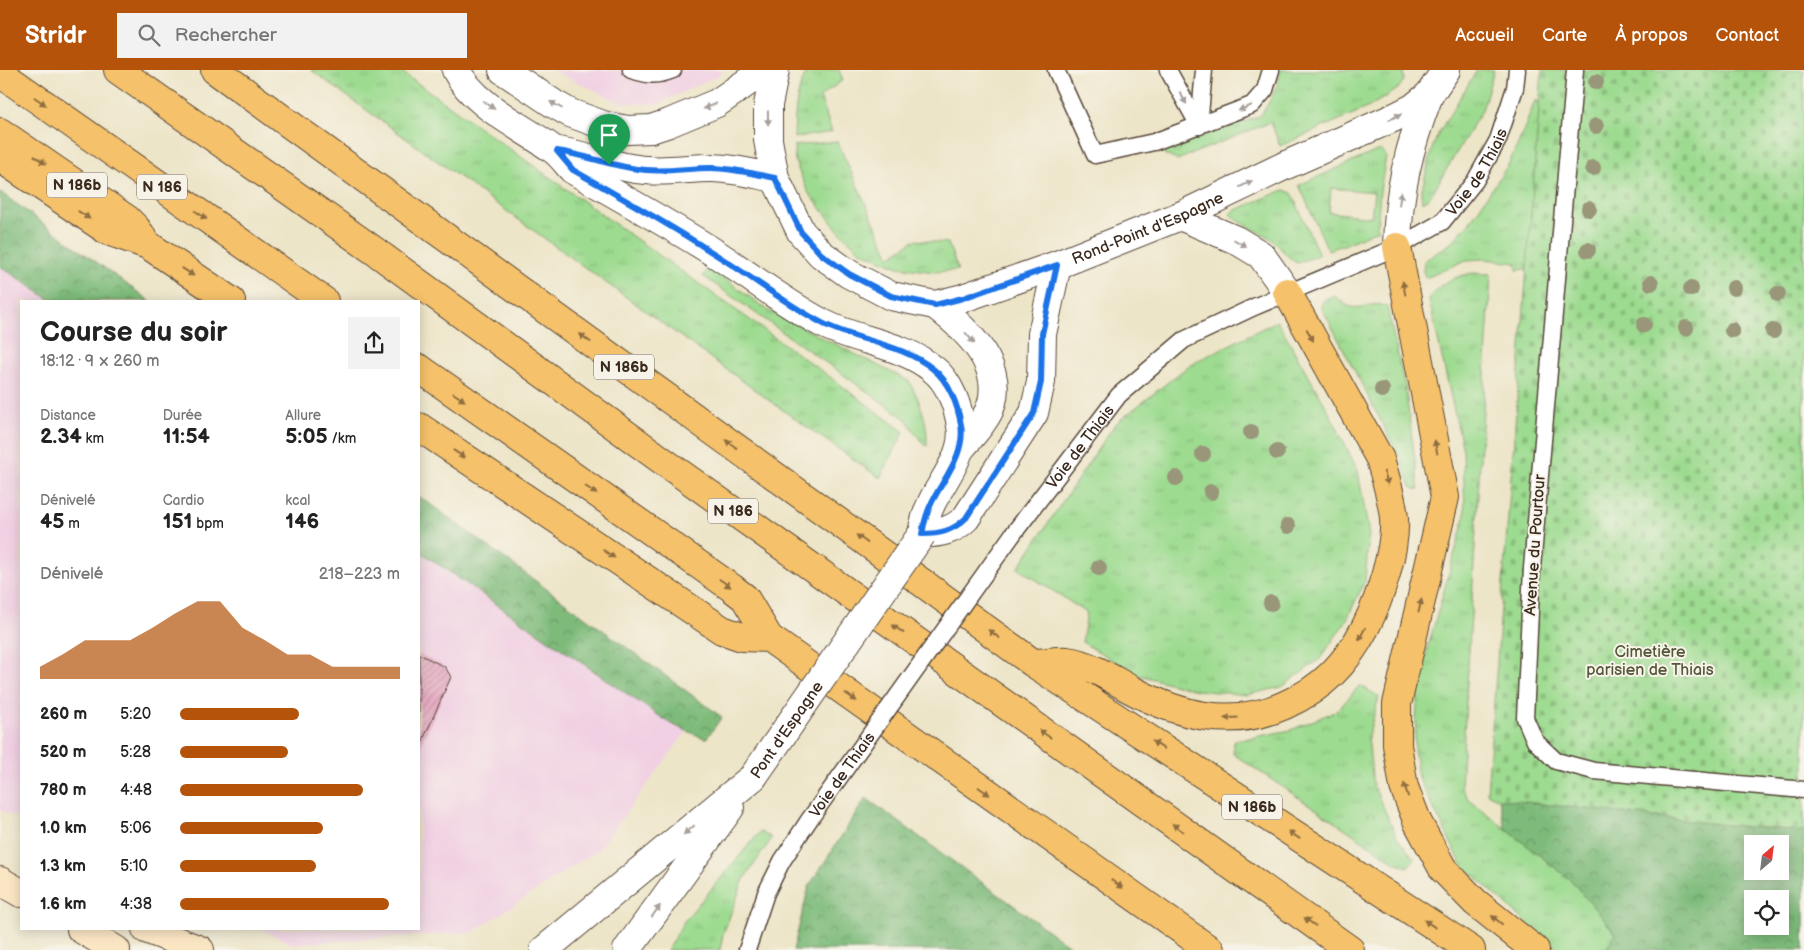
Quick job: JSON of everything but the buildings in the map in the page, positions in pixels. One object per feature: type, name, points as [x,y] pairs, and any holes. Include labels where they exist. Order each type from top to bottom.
[{"type":"highway","name":"N 186","points":[[118,70],[368,246],[676,470],[1350,950]]},
{"type":"highway","name":"N 186b","points":[[215,70],[1033,663],[1471,950]]},
{"type":"highway","name":"N 186","points":[[0,73],[323,300]]},
{"type":"highway","name":"N 186b","points":[[0,132],[127,219],[148,245],[230,300]]},
{"type":"highway","points":[[0,158],[108,232],[148,245]]},
{"type":"highway","points":[[1397,247],[1445,497],[1397,704],[1397,745],[1404,787],[1418,823],[1443,869],[1474,902],[1535,950]]},
{"type":"highway","points":[[1033,663],[1067,661],[1090,667],[1145,697],[1189,714],[1220,719],[1247,717],[1276,709],[1303,698],[1337,671],[1357,644],[1372,614],[1390,556],[1394,520],[1389,488],[1380,459],[1286,292]]},
{"type":"highway","points":[[420,369],[745,598],[769,638],[1210,950]]},
{"type":"highway","points":[[420,428],[722,630],[742,636],[769,638]]},
{"type":"main road","points":[[0,871],[20,879]]},
{"type":"main road","points":[[0,881],[20,892]]},
{"type":"main road","points":[[83,930],[116,950]]},
{"type":"main road","points":[[149,930],[200,950]]},
{"type":"street","points":[[456,70],[458,75],[480,99],[557,151],[573,170],[711,251],[794,308],[853,337],[897,348],[909,353],[935,370],[948,387],[956,406],[962,427],[961,448]]},
{"type":"street","points":[[503,70],[570,113],[606,126],[628,130],[651,129],[717,103],[765,70]]},
{"type":"street","name":"Rond-Point d'Espagne","points":[[775,70],[768,105],[768,140],[775,178],[801,232],[821,254],[849,274],[891,296],[935,305],[963,298],[1057,265],[1180,216],[1284,166],[1413,108],[1429,95],[1446,70]]},
{"type":"street","points":[[1397,247],[1398,213],[1402,183],[1416,128],[1429,95]]},
{"type":"street","points":[[557,151],[627,168],[675,171],[722,168],[775,178]]},
{"type":"street","points":[[1180,216],[1236,240],[1261,255],[1286,292]]},
{"type":"street","points":[[922,534],[947,532],[959,526],[974,508],[1034,413],[1041,382],[1042,334],[1057,265]]},
{"type":"street","points":[[935,305],[954,319],[979,348],[988,362],[993,379],[990,408],[984,421],[961,448]]},
{"type":"street","name":"Pont d'Espagne","points":[[544,950],[753,777],[922,534],[926,516],[961,448]]},
{"type":"street","points":[[627,950],[753,777]]},
{"type":"lane","points":[[630,70],[651,75],[661,75],[673,70]]},
{"type":"lane","points":[[1056,70],[1094,154],[1154,142],[1252,105],[1265,90],[1271,70]]},
{"type":"lane","points":[[1168,70],[1199,126]]},
{"type":"lane","points":[[1199,126],[1204,70]]},
{"type":"lane","name":"Voie de Thiais","points":[[747,950],[766,893],[782,861],[809,820],[1013,534],[1119,395],[1184,340],[1286,292],[1397,247],[1442,222],[1475,181],[1498,140],[1515,88],[1517,70]]},
{"type":"lane","name":"Avenue du Pourtour","points":[[1575,70],[1532,568],[1525,718],[1535,741],[1556,761],[1594,771],[1804,790]]},
{"type":"shaded area","points":[[552,70],[723,70],[719,75],[658,104],[621,103]]},
{"type":"shaded area","points":[[0,240],[90,300],[20,300],[20,819],[0,810]]},
{"type":"shaded area","points":[[420,534],[690,727],[598,850],[473,932],[293,944],[262,930],[420,930]]},
{"type":"green space","points":[[311,70],[399,70],[830,377],[904,432],[880,478],[784,411]]},
{"type":"green space","points":[[808,70],[839,70],[843,80],[820,97],[832,132],[794,138],[798,95]]},
{"type":"green space","points":[[1281,70],[1403,70],[1404,80],[1398,89],[1369,107],[1280,146],[1271,122],[1177,160],[1165,155],[1163,150],[1260,116],[1273,94]]},
{"type":"green space","points":[[1477,70],[1494,70],[1482,110],[1430,197],[1422,202],[1421,193],[1432,149],[1438,134]]},
{"type":"green space","name":"Cimetière parisien de Thiais","points":[[1542,70],[1804,70],[1804,831],[1728,825],[1499,799],[1487,793]]},
{"type":"green space","points":[[1535,101],[1540,101],[1527,269],[1517,270],[1516,263],[1485,259],[1466,260],[1426,278],[1423,271],[1424,261],[1451,243],[1470,222],[1508,165]]},
{"type":"green space","points":[[837,141],[890,257],[914,240],[948,243],[958,270],[935,272],[898,267],[860,251],[839,231],[808,192],[795,162],[794,146]]},
{"type":"green space","points":[[1377,151],[1382,151],[1386,157],[1380,190],[1377,230],[1344,245],[1328,250],[1299,185]],"holes":[[[1331,188],[1374,192],[1371,217],[1329,212]]]},
{"type":"green space","points":[[1284,190],[1292,193],[1319,255],[1297,263],[1271,239],[1230,214],[1233,211]]},
{"type":"green space","points":[[0,192],[149,300],[51,300],[0,266]]},
{"type":"green space","points":[[709,267],[769,311],[909,381],[923,412],[927,446],[923,444],[906,419],[703,276]]},
{"type":"green space","points":[[1473,273],[1491,274],[1461,786],[1468,799],[1572,881],[1616,934],[1605,950],[1562,950],[1548,942],[1462,865],[1418,777],[1414,749],[1419,678],[1465,517],[1463,450],[1429,300],[1436,289],[1442,285],[1460,276]]},
{"type":"green space","points":[[1334,296],[1351,307],[1356,308],[1377,304],[1387,307],[1405,386],[1419,490],[1411,487],[1401,460],[1321,306],[1326,299]]},
{"type":"green space","points":[[1277,321],[1328,410],[1358,471],[1369,534],[1365,581],[1346,621],[1320,659],[1282,687],[1247,695],[1196,690],[1138,675],[1082,642],[1087,613],[1018,568],[1115,424],[1191,364]]},
{"type":"green space","points":[[420,497],[722,717],[706,739],[671,724],[420,552]]},
{"type":"green space","points":[[1360,685],[1379,697],[1368,736],[1373,785],[1398,839],[1414,858],[1408,867],[1395,862],[1233,754],[1234,741],[1291,730],[1338,710]]},
{"type":"green space","points":[[866,798],[1075,950],[793,950],[809,886]]},
{"type":"green space","points":[[1499,799],[1728,825],[1804,831],[1804,950],[1605,950],[1616,934],[1572,881],[1505,828]]},
{"type":"green space","points":[[760,832],[772,838],[744,879],[723,934],[720,950],[667,950],[685,920]]},
{"type":"route","points":[[557,151],[592,158],[609,165],[647,170],[675,171],[722,168],[775,178],[801,232],[821,254],[867,284],[891,296],[912,301],[935,305],[963,298],[1057,265],[1042,334],[1041,382],[1034,413],[974,508],[959,526],[947,532],[922,534],[926,516],[932,502],[961,448],[962,427],[956,406],[948,387],[935,370],[909,353],[897,348],[853,337],[794,308],[711,251],[573,170],[562,160],[557,151]]}]
